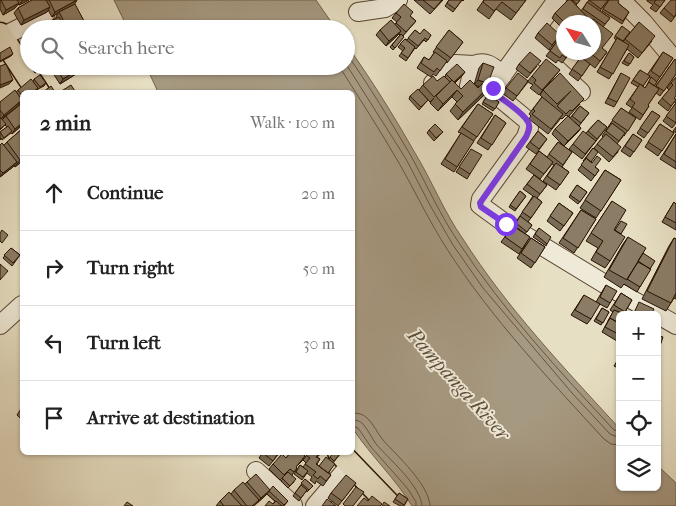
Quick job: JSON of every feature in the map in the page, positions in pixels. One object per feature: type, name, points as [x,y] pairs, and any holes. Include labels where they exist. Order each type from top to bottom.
[{"type":"main road","points":[[1,36],[20,65]]},
{"type":"main road","points":[[27,75],[37,90]]},
{"type":"main road","points":[[345,458],[391,506]]},
{"type":"street","points":[[358,12],[385,8],[398,0]]},
{"type":"street","points":[[557,0],[493,91],[524,117],[529,123],[529,131],[479,204],[506,224],[676,325]]},
{"type":"street","points":[[630,3],[676,62]]},
{"type":"street","points":[[35,20],[45,15]]},
{"type":"street","points":[[1,36],[20,27]]},
{"type":"street","points":[[528,41],[581,92]]},
{"type":"street","points":[[433,83],[455,64],[488,64],[503,75]]},
{"type":"street","points":[[469,86],[474,65]]},
{"type":"street","points":[[0,324],[20,307]]},
{"type":"street","points":[[256,471],[293,506],[298,503],[314,506],[345,458]]},
{"type":"water","points":[[114,0],[316,0],[330,20],[124,20]]},
{"type":"water","name":"Pampanga River","points":[[355,58],[391,111],[456,229],[480,265],[537,337],[616,425],[616,491],[661,491],[661,469],[676,483],[676,506],[412,506],[360,439],[355,432],[355,90],[157,90],[150,75],[355,75]]},
{"type":"building","points":[[1,0],[17,0],[19,3],[6,10]]},
{"type":"building","points":[[32,0],[46,0],[50,7],[24,20],[18,8]]},
{"type":"building","points":[[49,0],[77,0],[55,12]]},
{"type":"building","points":[[423,0],[442,0],[434,9]]},
{"type":"building","points":[[449,0],[462,0],[455,9],[447,3]]},
{"type":"building","points":[[484,0],[526,0],[516,13],[502,2],[494,11],[483,2]]},
{"type":"building","points":[[568,0],[571,0],[585,15],[557,15],[555,13]]},
{"type":"building","points":[[572,0],[580,0],[577,4]]},
{"type":"building","points":[[589,0],[608,0],[601,9]]},
{"type":"building","points":[[609,0],[619,1],[618,3],[629,12],[623,21],[603,9]]},
{"type":"building","points":[[656,0],[665,0],[660,7],[654,3]]},
{"type":"building","points":[[671,0],[676,0],[676,14],[674,17],[664,8]]},
{"type":"building","points":[[587,2],[610,18],[605,24],[601,21],[601,15],[592,15],[583,9]]},
{"type":"building","points":[[75,4],[83,20],[63,20],[59,12]]},
{"type":"building","points":[[404,4],[413,12],[410,16],[416,21],[406,32],[396,23],[401,17],[396,13]]},
{"type":"building","points":[[391,20],[401,31],[389,41],[380,30]]},
{"type":"building","points":[[639,22],[655,36],[642,53],[625,39]]},
{"type":"building","points":[[547,23],[556,31],[556,40],[552,45],[538,33]]},
{"type":"building","points":[[601,25],[613,34],[602,48],[607,52],[601,60]]},
{"type":"building","points":[[622,26],[630,32],[623,41],[615,36]]},
{"type":"building","points":[[424,29],[431,35],[428,40],[425,38],[418,46],[408,38],[415,30],[420,34]]},
{"type":"building","points":[[449,30],[463,42],[451,58],[436,47]]},
{"type":"building","points":[[401,34],[404,37],[395,48],[392,45]]},
{"type":"building","points":[[617,38],[629,45],[613,74],[600,67]]},
{"type":"building","points":[[405,39],[415,47],[408,58],[401,53],[405,48],[400,44]]},
{"type":"building","points":[[556,43],[556,55],[550,51]]},
{"type":"building","points":[[10,47],[13,54],[0,61],[0,53]]},
{"type":"building","points":[[435,52],[447,61],[440,71],[437,68],[434,72],[421,63],[424,57],[429,60]]},
{"type":"building","points":[[530,52],[541,61],[530,73],[519,64]]},
{"type":"building","points":[[663,52],[673,58],[660,77],[651,71]]},
{"type":"building","points":[[629,53],[634,57],[630,64],[624,61]]},
{"type":"building","points":[[546,59],[560,70],[542,90],[534,83],[536,80],[532,76]]},
{"type":"building","points":[[675,59],[676,74],[664,91],[656,86]]},
{"type":"building","points":[[579,60],[585,60],[590,64],[582,76],[572,69]]},
{"type":"building","points":[[483,63],[494,67],[488,83],[478,80]]},
{"type":"building","points":[[6,64],[13,80],[0,85],[0,66]]},
{"type":"building","points":[[457,64],[465,72],[454,82],[446,74]]},
{"type":"building","points":[[640,70],[650,76],[643,86],[633,80]]},
{"type":"building","points":[[518,73],[528,81],[517,96],[506,88]]},
{"type":"building","points":[[560,73],[584,99],[572,111],[570,110],[566,114],[557,106],[571,91],[557,104],[543,90]]},
{"type":"building","points":[[621,73],[630,78],[617,102],[608,98]]},
{"type":"building","points":[[40,75],[46,83],[40,87],[34,79]]},
{"type":"building","points":[[61,75],[69,75],[63,79]]},
{"type":"building","points":[[433,76],[437,81],[444,76],[450,82],[434,97],[423,85]]},
{"type":"building","points":[[651,77],[657,82],[654,86],[648,83]]},
{"type":"building","points":[[676,77],[676,96],[674,98],[676,100],[671,106],[662,98],[673,85],[671,83]]},
{"type":"building","points":[[31,79],[38,88],[36,90],[20,90],[20,93],[18,90]]},
{"type":"building","points":[[452,80],[461,89],[470,80],[478,88],[485,81],[490,86],[463,112],[455,104],[463,96],[457,90],[443,104],[436,96]]},
{"type":"building","points":[[649,82],[659,89],[643,115],[632,107],[635,103],[630,99],[640,84],[645,88]]},
{"type":"building","points":[[71,85],[74,90],[63,90]]},
{"type":"building","points":[[51,86],[54,90],[46,90]]},
{"type":"building","points":[[418,89],[428,100],[421,107],[410,96]]},
{"type":"building","points":[[15,90],[20,97],[20,102],[4,115],[0,110],[0,102]]},
{"type":"building","points":[[488,95],[499,102],[495,109],[483,102]]},
{"type":"building","points":[[542,97],[563,114],[551,129],[532,114],[535,111],[533,109]]},
{"type":"building","points":[[676,103],[676,123],[666,116]]},
{"type":"building","points":[[478,104],[493,114],[477,137],[462,127]]},
{"type":"building","points":[[20,105],[20,125],[15,129],[6,116]]},
{"type":"building","points":[[580,106],[589,113],[581,123],[572,116]]},
{"type":"building","points":[[621,108],[636,118],[628,131],[612,120]]},
{"type":"building","points":[[652,111],[660,116],[648,133],[640,128]]},
{"type":"building","points":[[495,115],[506,123],[492,145],[481,138]]},
{"type":"building","points":[[568,116],[581,128],[568,141],[555,129]]},
{"type":"building","points":[[0,119],[6,124],[0,129]]},
{"type":"building","points":[[598,120],[607,127],[597,139],[588,131]]},
{"type":"building","points":[[612,123],[625,133],[619,141],[606,131]]},
{"type":"building","points":[[435,124],[443,132],[436,138],[429,130]]},
{"type":"building","points":[[660,124],[674,133],[662,151],[648,142]]},
{"type":"building","points":[[8,126],[12,131],[4,138],[0,132]]},
{"type":"building","points":[[20,131],[20,160],[7,142]]},
{"type":"building","points":[[538,131],[547,139],[539,149],[530,142]]},
{"type":"building","points":[[583,131],[596,141],[585,154],[573,144]]},
{"type":"building","points":[[461,133],[474,141],[457,167],[445,159]]},
{"type":"building","points":[[606,134],[621,147],[613,157],[597,144]]},
{"type":"building","points":[[633,134],[642,140],[634,152],[625,146]]},
{"type":"building","points":[[676,134],[676,162],[664,154]]},
{"type":"building","points":[[558,142],[572,152],[563,165],[549,154]]},
{"type":"building","points":[[2,143],[17,162],[3,173],[0,170],[0,145]]},
{"type":"building","points":[[593,148],[598,152],[591,162],[585,159]]},
{"type":"building","points":[[471,149],[482,155],[470,174],[459,167]]},
{"type":"building","points":[[539,151],[553,162],[544,174],[530,164]]},
{"type":"building","points":[[597,156],[601,159],[595,167],[599,170],[595,176],[581,165],[586,158],[592,163]]},
{"type":"building","points":[[556,163],[569,172],[560,185],[547,176]]},
{"type":"building","points":[[605,170],[621,180],[601,211],[585,200]]},
{"type":"building","points":[[534,175],[547,185],[540,194],[527,184]]},
{"type":"building","points":[[577,185],[587,192],[580,202],[570,195]]},
{"type":"building","points":[[520,191],[526,196],[516,209],[510,205]]},
{"type":"building","points":[[534,196],[542,202],[531,218],[522,212]]},
{"type":"building","points":[[612,201],[626,210],[614,230],[625,237],[610,261],[596,252],[603,241],[591,233]]},
{"type":"building","points":[[674,202],[676,204],[676,223],[665,217]]},
{"type":"building","points":[[559,203],[573,213],[564,226],[550,216]]},
{"type":"building","points":[[581,210],[596,219],[578,248],[563,238]]},
{"type":"building","points":[[520,216],[532,225],[527,232],[516,223]]},
{"type":"building","points":[[621,221],[627,224],[621,234],[615,230]]},
{"type":"building","points":[[513,226],[530,237],[522,249],[505,237]]},
{"type":"building","points":[[539,228],[551,237],[547,244],[535,234]]},
{"type":"building","points":[[2,230],[8,235],[2,243],[0,241],[0,233]]},
{"type":"building","points":[[628,237],[646,248],[627,280],[609,270]]},
{"type":"building","points":[[531,238],[545,247],[535,263],[521,253]]},
{"type":"building","points":[[674,238],[676,239],[676,293],[671,303],[647,291]]},
{"type":"building","points":[[11,248],[20,255],[13,263],[4,255]]},
{"type":"building","points":[[643,253],[655,261],[650,269],[638,261]]},
{"type":"building","points":[[638,262],[651,269],[640,287],[627,279]]},
{"type":"building","points":[[0,264],[8,271],[0,280]]},
{"type":"building","points":[[606,285],[617,291],[610,303],[600,297]]},
{"type":"building","points":[[621,293],[632,300],[626,311],[614,305]]},
{"type":"building","points":[[584,295],[600,304],[591,319],[575,310]]},
{"type":"building","points":[[639,302],[654,309],[653,311],[635,311]]},
{"type":"building","points":[[602,308],[609,312],[603,323],[596,319]]},
{"type":"building","points":[[614,310],[616,311],[616,321],[610,318],[608,321]]},
{"type":"building","points":[[610,318],[616,322],[616,333],[605,327]]},
{"type":"building","points":[[266,455],[277,455],[273,461]]},
{"type":"building","points":[[281,455],[286,458],[288,455],[305,456],[294,472],[290,469],[284,475],[273,464]]},
{"type":"building","points":[[306,455],[318,455],[316,457],[320,459],[316,464],[331,475],[326,481],[320,476],[318,479],[313,475],[316,472],[305,464],[310,458]]},
{"type":"building","points":[[332,455],[339,455],[334,461],[330,457]]},
{"type":"building","points":[[326,457],[335,464],[328,473],[319,466]]},
{"type":"building","points":[[300,465],[308,471],[303,477],[296,472]]},
{"type":"building","points":[[288,472],[296,479],[290,486],[282,478]]},
{"type":"building","points":[[256,474],[270,490],[261,498],[247,482]]},
{"type":"building","points":[[346,475],[356,483],[342,501],[331,493]]},
{"type":"building","points":[[305,479],[313,486],[309,490],[301,483]]},
{"type":"building","points":[[243,482],[259,500],[252,506],[247,506],[234,490]]},
{"type":"building","points":[[301,485],[307,490],[301,498],[295,493]]},
{"type":"building","points":[[273,486],[288,501],[284,505],[269,491]]},
{"type":"building","points":[[356,487],[364,492],[353,506],[345,506],[343,504]]},
{"type":"building","points":[[229,492],[242,506],[224,506],[220,501]]},
{"type":"building","points":[[399,493],[408,499],[404,505],[395,499]]},
{"type":"building","points":[[372,496],[382,504],[380,506],[357,506],[364,498],[368,501]]},
{"type":"building","points":[[327,499],[336,506],[322,506]]},
{"type":"building","points":[[269,501],[273,504],[276,501],[282,506],[265,506]]},
{"type":"building","points":[[127,502],[133,506],[124,506]]},
{"type":"building","points":[[384,502],[390,506],[382,506]]},
{"type":"route","points":[[493,88],[494,93],[524,117],[529,125],[526,137],[480,203],[481,207],[506,224]]}]
